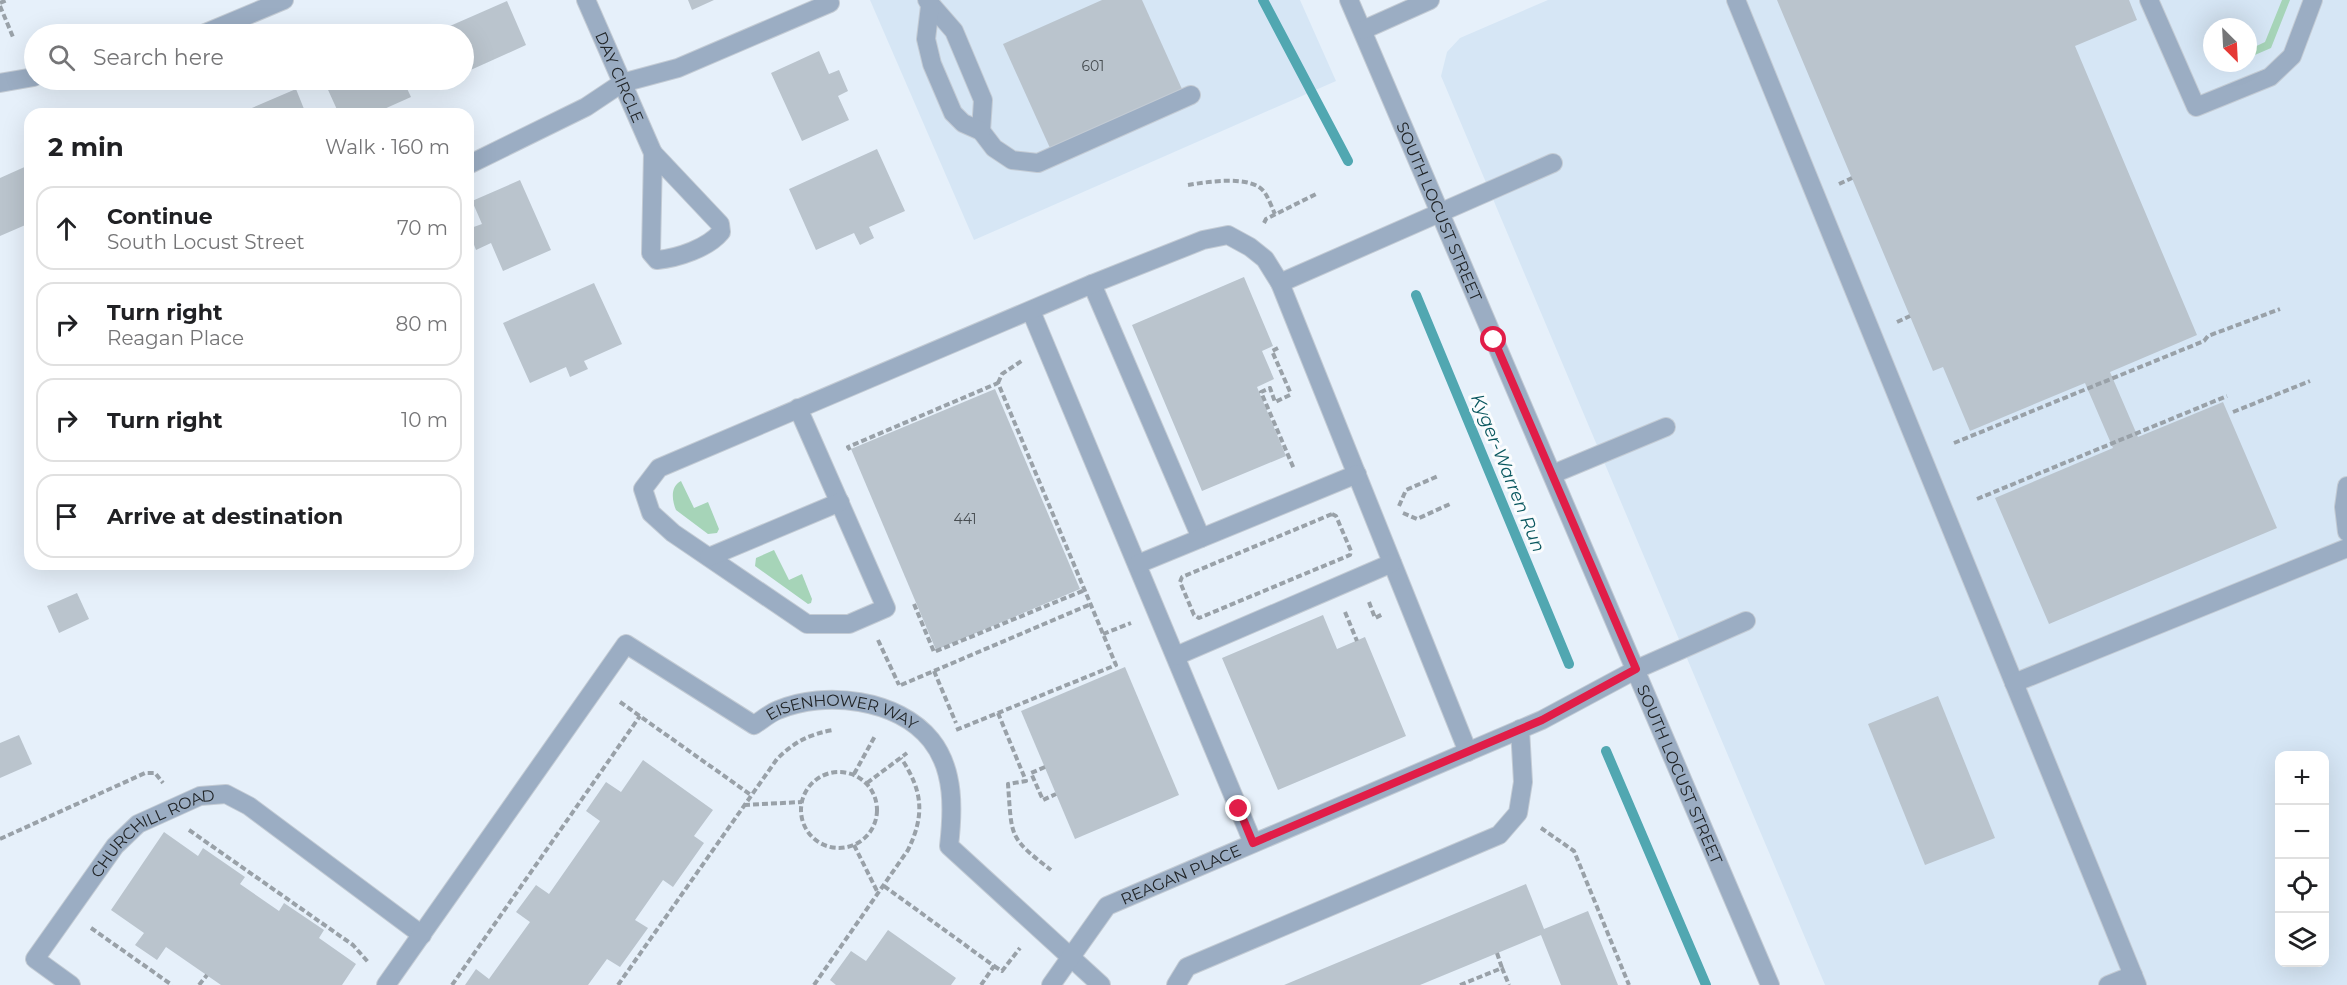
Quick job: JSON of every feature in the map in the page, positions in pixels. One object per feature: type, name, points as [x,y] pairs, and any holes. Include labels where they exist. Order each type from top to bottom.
[{"type":"street","points":[[226,24],[284,0]]},
{"type":"street","name":"DAY CIRCLE","points":[[586,0],[653,153]]},
{"type":"street","name":"SOUTH LOCUST STREET","points":[[1349,0],[1770,985]]},
{"type":"street","points":[[1363,30],[1430,0]]},
{"type":"street","points":[[1736,0],[2135,980],[2108,985]]},
{"type":"street","points":[[2149,0],[2196,107],[2270,77],[2292,56],[2313,0]]},
{"type":"street","points":[[474,162],[586,107],[622,83],[678,68],[830,3]]},
{"type":"street","points":[[929,3],[954,31],[983,100],[981,131]]},
{"type":"street","points":[[929,3],[926,39],[932,64],[953,112],[963,123],[981,131],[994,148],[1012,160],[1038,163],[1191,95]]},
{"type":"street","points":[[0,83],[24,79]]},
{"type":"street","points":[[653,153],[720,224],[721,232],[714,241],[669,259],[657,260],[651,253],[653,153]]},
{"type":"street","points":[[1280,283],[1553,163]]},
{"type":"street","points":[[798,408],[886,608],[849,624],[807,624],[673,533],[651,513],[643,489],[658,468],[798,408],[1031,311],[1092,284],[1203,240],[1228,235],[1250,247],[1265,259],[1280,283],[1468,752]]},
{"type":"street","points":[[1092,284],[1201,538]]},
{"type":"street","points":[[1031,311],[1253,843]]},
{"type":"street","points":[[1553,474],[1666,427]]},
{"type":"street","points":[[1138,564],[1357,474]]},
{"type":"street","points":[[2347,486],[2345,506],[2347,532]]},
{"type":"street","points":[[709,557],[840,502]]},
{"type":"street","points":[[2014,683],[2347,548]]},
{"type":"street","points":[[1176,656],[1392,563]]},
{"type":"street","name":"REAGAN PLACE","points":[[1051,985],[1107,906],[1520,729],[1636,669],[1746,621]]},
{"type":"street","name":"EISENHOWER WAY","points":[[386,985],[626,644],[754,725],[778,710],[817,701],[854,700],[886,709],[913,722],[932,741],[948,777],[953,810],[949,846],[1072,955]]},
{"type":"street","points":[[1176,985],[1187,967],[1499,835],[1518,813],[1523,782],[1520,729]]},
{"type":"street","name":"CHURCHILL ROAD","points":[[71,985],[35,959],[115,846],[138,824],[200,796],[226,794],[249,806],[422,935]]},
{"type":"street","points":[[1072,955],[1101,985]]},
{"type":"path","points":[[8,0],[0,5],[13,37]]},
{"type":"path","points":[[1188,185],[1214,181],[1237,181],[1258,187],[1264,191],[1275,214]]},
{"type":"path","points":[[1260,230],[1266,219],[1318,193]]},
{"type":"path","points":[[1954,443],[2280,309]]},
{"type":"path","points":[[853,458],[848,447],[998,383],[1002,374],[1028,357]]},
{"type":"path","points":[[2233,412],[2310,381]]},
{"type":"path","points":[[950,733],[1116,665],[998,383]]},
{"type":"path","points":[[1284,476],[1295,471],[1261,392],[1270,388],[1275,402],[1290,395]]},
{"type":"path","points":[[1977,499],[2227,396]]},
{"type":"path","points":[[1438,476],[1406,490],[1397,511],[1418,519],[1450,504]]},
{"type":"path","points":[[1332,514],[1336,516],[1351,551],[1350,555],[1199,618],[1194,615],[1180,582],[1182,577],[1332,514]]},
{"type":"path","points":[[912,598],[934,652],[1085,590]]},
{"type":"path","points":[[1366,597],[1375,618],[1409,603]]},
{"type":"path","points":[[867,616],[897,686],[1091,604]]},
{"type":"path","points":[[1343,607],[1357,640]]},
{"type":"path","points":[[1103,634],[1136,620]]},
{"type":"path","points":[[934,671],[959,729]]},
{"type":"path","points":[[597,686],[751,795]]},
{"type":"path","points":[[998,713],[1026,781]]},
{"type":"path","points":[[452,985],[640,716]]},
{"type":"path","points":[[618,985],[777,759],[793,743],[815,733],[837,730]]},
{"type":"path","points":[[854,774],[878,731]]},
{"type":"path","points":[[866,734],[874,738]]},
{"type":"path","points":[[867,783],[907,753],[904,748]]},
{"type":"path","points":[[814,985],[884,886],[908,850],[919,828],[920,808],[915,786],[901,758]]},
{"type":"path","points":[[1045,767],[1031,773],[1033,778],[1043,800],[1056,794]]},
{"type":"path","points":[[841,771],[854,774],[867,783],[875,795],[876,817],[867,836],[854,844],[841,848],[827,846],[815,839],[806,828],[801,815],[802,801],[807,789],[828,773],[841,771]]},
{"type":"path","points":[[0,839],[145,773],[154,773],[165,788]]},
{"type":"path","points":[[1033,778],[1008,784],[1011,827],[1022,848],[1051,870]]},
{"type":"path","points":[[744,805],[802,801]]},
{"type":"path","points":[[1518,813],[1574,851],[1629,985]]},
{"type":"path","points":[[188,830],[353,945],[363,959],[374,966]]},
{"type":"path","points":[[854,844],[878,893]]},
{"type":"path","points":[[884,886],[1002,971],[1026,941]]},
{"type":"path","points":[[68,912],[172,985]]},
{"type":"path","points":[[1497,953],[1509,985]]},
{"type":"path","points":[[981,985],[994,966]]},
{"type":"path","points":[[1460,985],[1502,968]]},
{"type":"path","points":[[199,985],[207,975]]},
{"type":"shaded area","points":[[870,0],[1300,0],[1336,81],[974,240]]},
{"type":"shaded area","points":[[1548,0],[2347,0],[2347,985],[1825,985],[1441,76],[1447,52],[1460,38]]},
{"type":"green space","points":[[2282,0],[2290,0],[2271,48],[2257,54],[2257,46],[2265,42]]},
{"type":"green space","points":[[681,481],[694,508],[708,502],[719,529],[717,533],[708,534],[676,510],[674,490]]},
{"type":"green space","points":[[774,550],[789,580],[802,574],[812,599],[811,603],[808,604],[755,566],[756,558]]},
{"type":"building","points":[[688,0],[714,0],[692,10]]},
{"type":"building","points":[[1102,0],[1142,0],[1182,89],[1050,148],[1003,44]]},
{"type":"building","points":[[1777,0],[2129,0],[2137,20],[2075,46],[2197,335],[2110,372],[2138,437],[2223,402],[2277,528],[2049,624],[1995,498],[2113,448],[2085,383],[1970,431],[1943,367],[1933,371]]},
{"type":"building","points":[[507,1],[526,45],[474,68],[474,24],[455,24]]},
{"type":"building","points":[[819,51],[829,74],[839,70],[848,91],[838,96],[849,120],[802,141],[771,73]]},
{"type":"building","points":[[296,90],[304,108],[252,108]]},
{"type":"building","points":[[328,90],[408,90],[411,97],[386,108],[336,108]]},
{"type":"building","points":[[877,149],[905,211],[869,227],[874,238],[860,245],[854,233],[816,250],[789,189]]},
{"type":"building","points":[[24,167],[24,226],[0,236],[0,178]]},
{"type":"building","points":[[520,180],[551,250],[503,271],[491,243],[476,250],[474,227],[482,224],[474,200]]},
{"type":"building","points":[[1244,277],[1273,346],[1262,351],[1274,379],[1257,387],[1286,456],[1202,491],[1132,325]]},
{"type":"building","points":[[594,283],[622,344],[584,361],[588,369],[570,377],[566,367],[530,383],[503,323]]},
{"type":"building","points":[[995,389],[1080,589],[936,650],[851,449]]},
{"type":"building","points":[[77,593],[89,619],[59,633],[47,606]]},
{"type":"building","points":[[1323,615],[1337,649],[1365,637],[1406,736],[1278,790],[1222,658]]},
{"type":"building","points":[[1125,667],[1179,795],[1075,839],[1021,711]]},
{"type":"building","points":[[1938,696],[1995,838],[1925,865],[1868,724]]},
{"type":"building","points":[[19,735],[32,764],[0,778],[0,743]]},
{"type":"building","points":[[643,760],[713,810],[694,836],[704,843],[673,887],[663,880],[635,920],[648,928],[620,967],[607,959],[588,985],[465,985],[476,969],[489,979],[530,922],[516,912],[536,885],[549,894],[600,821],[586,811],[606,782],[621,792]]},
{"type":"building","points":[[164,832],[198,856],[203,848],[245,877],[240,884],[279,911],[284,903],[324,930],[319,938],[356,964],[342,985],[221,985],[166,947],[157,960],[135,945],[144,933],[111,910]]},
{"type":"building","points":[[1526,884],[1544,929],[1588,911],[1618,985],[1561,985],[1541,935],[1420,985],[1284,985]]},
{"type":"building","points":[[888,930],[956,978],[951,985],[836,985],[830,980],[851,951],[866,961]]},
{"type":"waterway","name":"Kyger-Warren Run","points":[[1263,0],[1348,161]]},
{"type":"waterway","name":"Kyger-Warren Run","points":[[1416,295],[1569,664]]},
{"type":"waterway","name":"Kyger-Warren Run","points":[[1606,751],[1706,985]]},
{"type":"route","points":[[1239,809],[1253,843],[1542,720],[1636,669],[1494,340]]}]
